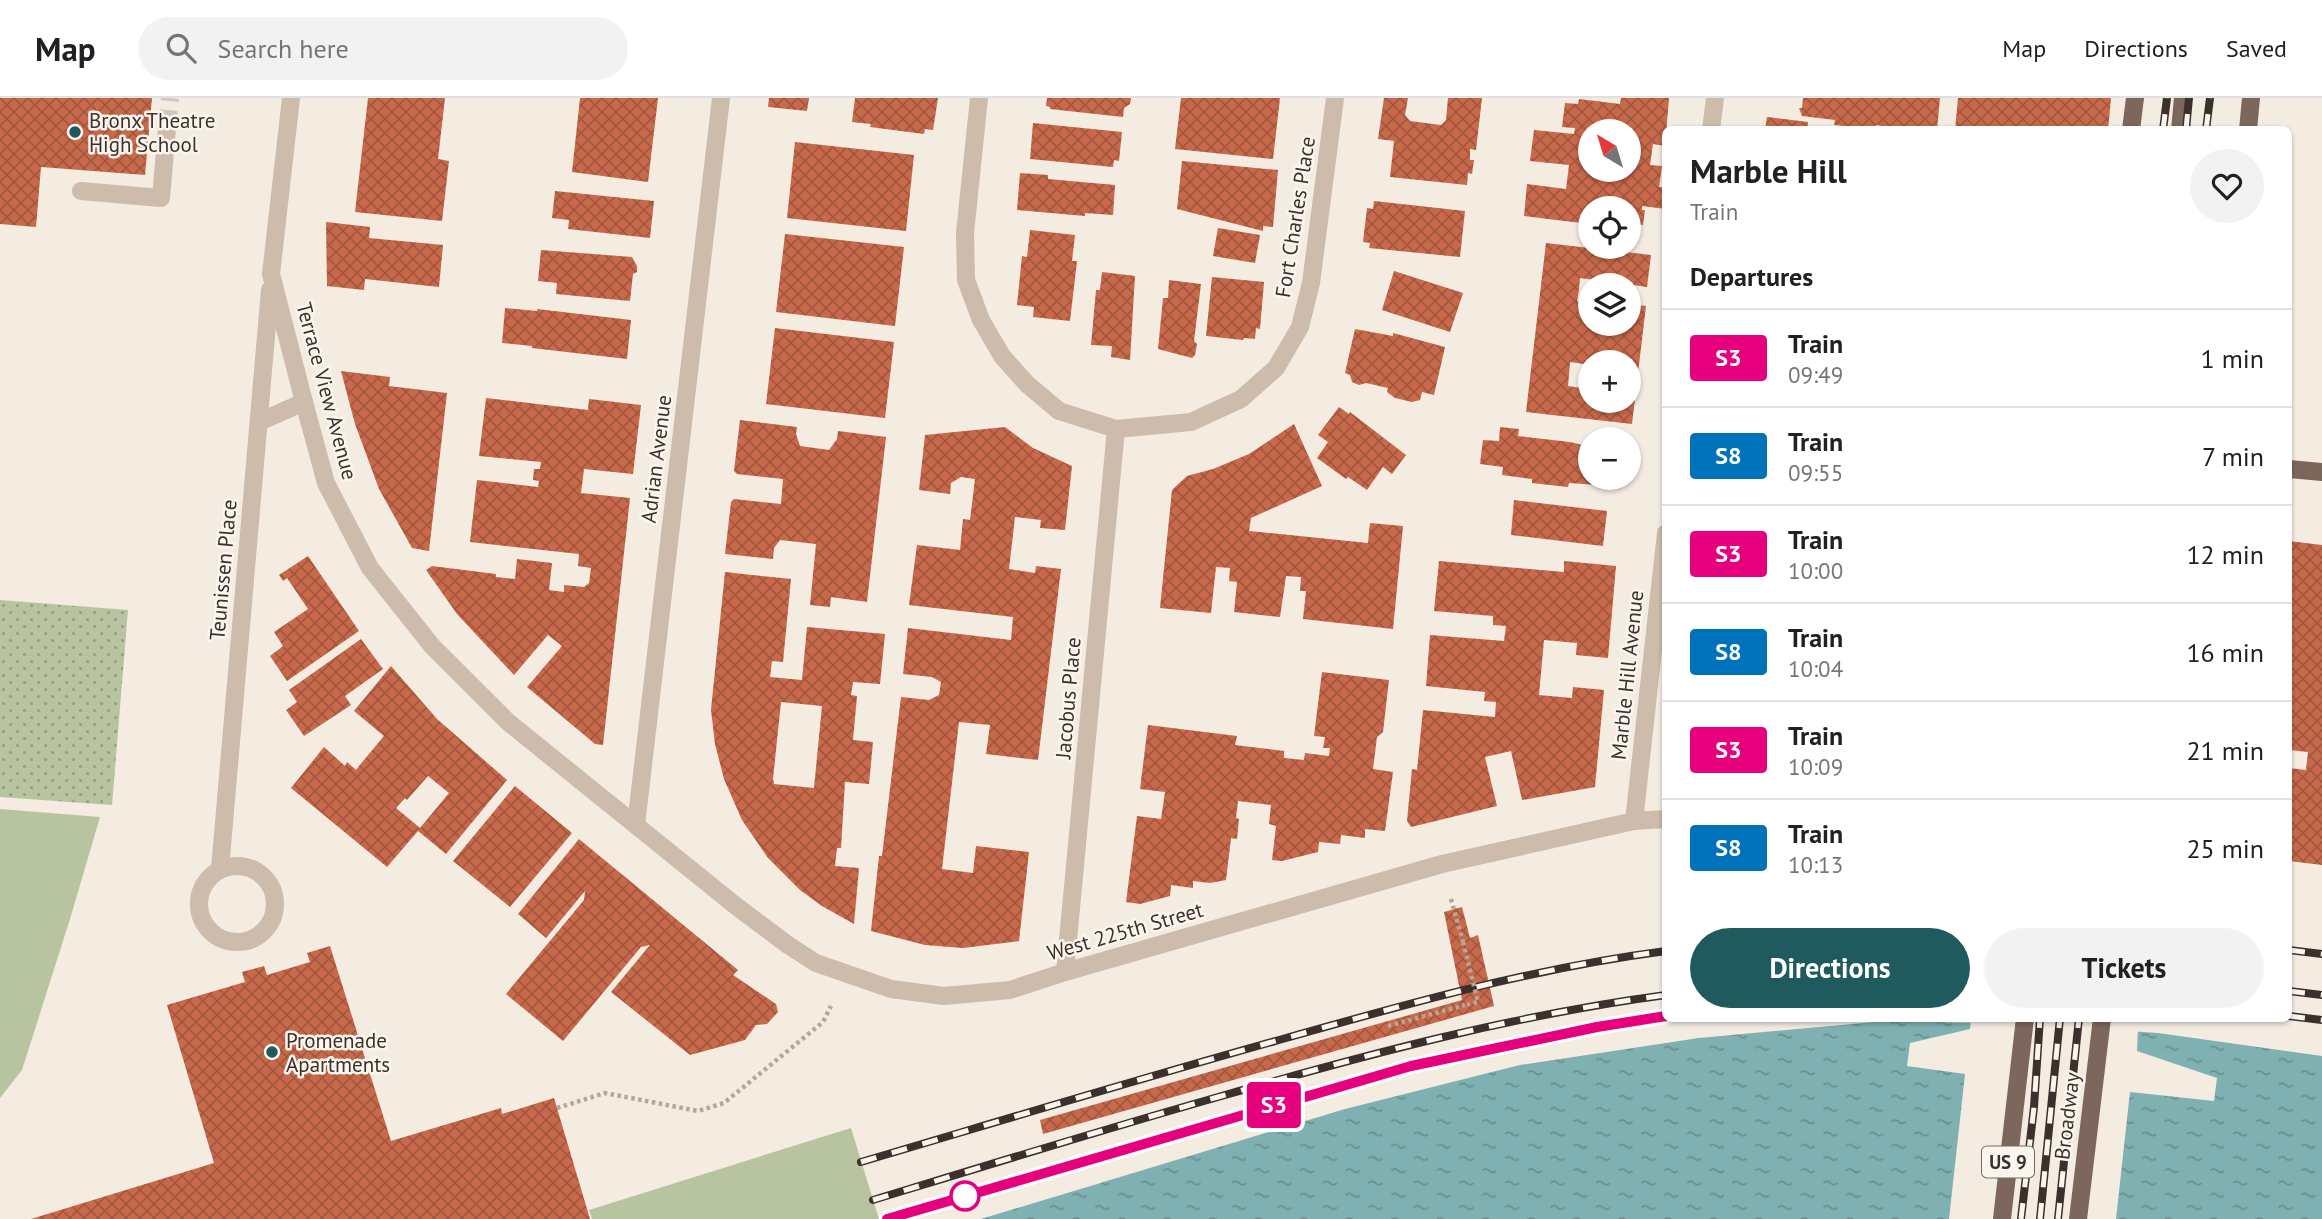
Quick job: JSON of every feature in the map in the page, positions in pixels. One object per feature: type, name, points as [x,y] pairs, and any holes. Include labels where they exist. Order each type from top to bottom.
[{"type":"main road","points":[[2132,126],[2135,98]]},
{"type":"main road","points":[[2180,126],[2183,98]]},
{"type":"main road","points":[[2248,126],[2251,98]]},
{"type":"main road","points":[[2292,469],[2322,472]]},
{"type":"main road","name":"US 9","points":[[2002,1219],[2025,1022]]},
{"type":"main road","name":"Broadway","points":[[2078,1219],[2102,1022]]},
{"type":"street","name":"Terrace View Avenue","points":[[291,98],[271,274],[326,483],[370,568],[432,646],[508,722],[636,825]]},
{"type":"street","name":"Adrian Avenue","points":[[636,825],[721,98]]},
{"type":"street","points":[[979,98],[965,233],[966,280],[981,320],[1002,356],[1027,384],[1059,411],[1116,429]]},
{"type":"street","name":"Fort Charles Place","points":[[1116,429],[1191,422],[1241,399],[1276,368],[1300,327],[1311,283],[1335,98]]},
{"type":"street","points":[[1712,126],[1715,98]]},
{"type":"street","points":[[81,191],[161,198],[167,128]]},
{"type":"street","name":"Teunissen Place","points":[[220,869],[271,274]]},
{"type":"street","points":[[258,422],[304,402]]},
{"type":"street","name":"Jacobus Place","points":[[1065,972],[1116,429]]},
{"type":"street","name":"Marble Hill Avenue","points":[[1634,821],[1662,569]]},
{"type":"street","name":"West 225th Street","points":[[636,825],[788,945],[816,963],[891,989],[944,996],[1010,990],[1442,864],[1634,821],[1662,819]]},
{"type":"street","points":[[245,866],[267,879],[274,890],[275,914],[261,935],[236,943],[212,934],[204,924],[199,912],[199,899],[210,877],[220,869],[245,866]]},
{"type":"path","points":[[1388,1026],[1478,1002],[1451,900]]},
{"type":"path","points":[[557,1108],[605,1093],[698,1111],[724,1103],[823,1023],[831,1006]]},
{"type":"green space","points":[[0,600],[128,610],[112,805],[0,797]]},
{"type":"green space","points":[[0,809],[100,817],[22,1070],[0,1098]]},
{"type":"green space","points":[[851,1128],[879,1219],[592,1219],[589,1210]]},
{"type":"water","points":[[1874,1022],[2028,1024],[2158,1033],[2322,1056],[2322,1219],[981,1219],[1345,1109],[1520,1065],[1699,1038]]},
{"type":"pier","points":[[1971,1022],[2056,1022],[2138,1028],[2137,1051],[2217,1078],[2214,1101],[2130,1092],[2116,1219],[1949,1219],[1965,1074],[1907,1066],[1910,1043],[1970,1029]]},
{"type":"building","name":"Bronx Theatre High School","points":[[0,98],[152,98],[145,175],[41,167],[36,227],[0,224]]},
{"type":"building","points":[[368,98],[445,98],[438,159],[449,161],[442,221],[355,212]]},
{"type":"building","points":[[580,98],[658,98],[648,182],[572,172]]},
{"type":"building","points":[[769,98],[809,98],[807,111],[768,107]]},
{"type":"building","points":[[855,98],[938,98],[933,130],[925,129],[924,134],[852,122]]},
{"type":"building","points":[[1047,98],[1131,98],[1130,104],[1124,108],[1123,117],[1050,109],[1046,106]]},
{"type":"building","points":[[1181,98],[1280,98],[1273,159],[1175,149]]},
{"type":"building","points":[[1384,98],[1408,98],[1405,115],[1410,121],[1441,125],[1446,120],[1448,98],[1482,98],[1476,150],[1470,149],[1470,160],[1474,160],[1472,174],[1468,173],[1467,185],[1390,177],[1394,141],[1378,139]]},
{"type":"building","points":[[1621,98],[1669,98],[1667,126],[1662,126],[1662,146],[1653,144],[1650,165],[1662,166],[1659,187],[1662,187],[1662,208],[1642,206],[1642,210],[1645,210],[1643,225],[1641,196],[1578,196],[1578,223],[1524,216],[1527,184],[1566,189],[1569,165],[1530,161],[1534,130],[1574,134],[1575,128],[1562,127],[1565,103],[1578,104],[1579,99],[1620,104]]},
{"type":"building","points":[[1803,98],[1940,98],[1937,126],[1834,125],[1835,120],[1802,116],[1799,108],[1802,108]]},
{"type":"building","points":[[1958,98],[2111,98],[2108,126],[1955,126]]},
{"type":"building","points":[[1767,117],[1808,122],[1808,126],[1766,126]]},
{"type":"building","points":[[1033,123],[1122,132],[1119,161],[1114,160],[1113,167],[1030,159]]},
{"type":"building","points":[[795,142],[914,155],[906,231],[787,218]]},
{"type":"building","points":[[1182,161],[1278,170],[1273,227],[1263,226],[1263,231],[1177,209]]},
{"type":"building","points":[[1020,173],[1048,175],[1048,179],[1115,185],[1113,215],[1085,213],[1085,216],[1017,210]]},
{"type":"building","points":[[555,191],[654,201],[650,238],[568,229],[569,220],[552,218]]},
{"type":"building","points":[[1374,201],[1465,211],[1460,257],[1369,248],[1370,243],[1363,242],[1367,208],[1373,209]]},
{"type":"building","points":[[326,222],[370,227],[369,238],[443,245],[439,287],[365,279],[364,290],[327,286]]},
{"type":"building","points":[[1218,228],[1260,235],[1255,263],[1213,256]]},
{"type":"building","points":[[1030,230],[1075,235],[1072,261],[1077,261],[1070,321],[1033,317],[1034,307],[1017,305],[1022,256],[1027,257]]},
{"type":"building","points":[[785,234],[904,247],[895,326],[776,312]]},
{"type":"building","points":[[1546,243],[1578,247],[1578,259],[1641,259],[1641,254],[1651,255],[1647,287],[1641,286],[1641,273],[1578,273],[1578,336],[1641,336],[1641,305],[1646,306],[1641,350],[1578,350],[1578,363],[1570,362],[1568,386],[1578,388],[1578,413],[1633,413],[1632,424],[1526,412]]},
{"type":"building","points":[[541,250],[632,257],[637,272],[633,274],[630,301],[556,294],[557,283],[538,281]]},
{"type":"building","points":[[1394,271],[1463,293],[1450,332],[1382,310]]},
{"type":"building","points":[[1102,272],[1135,276],[1130,360],[1111,357],[1112,346],[1091,345],[1096,290],[1100,290]]},
{"type":"building","points":[[1212,277],[1264,282],[1260,329],[1256,328],[1255,339],[1206,336]]},
{"type":"building","points":[[1169,280],[1201,284],[1194,341],[1197,344],[1192,358],[1158,349],[1163,298],[1168,298]]},
{"type":"building","points":[[505,308],[631,320],[627,359],[502,343]]},
{"type":"building","points":[[775,328],[894,342],[885,418],[766,404]]},
{"type":"building","points":[[1355,329],[1393,336],[1393,333],[1445,347],[1434,395],[1422,392],[1420,400],[1412,402],[1395,398],[1387,392],[1388,388],[1352,382],[1350,375],[1345,373]]},
{"type":"building","points":[[341,371],[390,377],[389,386],[447,393],[429,551],[412,548],[379,489],[355,424]]},
{"type":"building","points":[[486,398],[588,410],[589,399],[641,405],[633,474],[584,469],[581,493],[630,498],[603,745],[595,744],[527,687],[562,646],[548,635],[514,675],[457,614],[426,570],[432,566],[515,579],[517,559],[552,563],[549,590],[564,592],[564,585],[584,587],[589,583],[591,568],[578,566],[579,554],[470,542],[477,480],[538,487],[539,481],[533,480],[534,469],[540,469],[541,462],[479,456]]},
{"type":"building","points":[[1339,407],[1349,414],[1350,412],[1406,455],[1392,474],[1383,467],[1367,490],[1317,458],[1328,442],[1318,435]]},
{"type":"building","points":[[740,420],[797,427],[800,446],[829,450],[837,439],[838,431],[886,437],[867,602],[831,597],[830,607],[810,605],[816,544],[780,540],[774,548],[773,559],[725,554],[731,502],[734,499],[781,504],[783,479],[737,474],[734,471]]},
{"type":"building","points":[[1294,424],[1322,486],[1251,518],[1249,531],[1368,543],[1370,523],[1403,526],[1393,629],[1303,619],[1306,591],[1300,591],[1301,577],[1286,576],[1280,617],[1234,612],[1237,582],[1229,581],[1230,568],[1216,567],[1211,613],[1160,608],[1172,490],[1187,476],[1249,454]]},
{"type":"building","points":[[1005,427],[1033,448],[1072,466],[1065,530],[1040,528],[1041,520],[1015,517],[1009,569],[1035,573],[1036,566],[1061,569],[1038,760],[986,754],[990,725],[959,722],[942,869],[973,873],[976,846],[1029,852],[1019,941],[963,948],[925,945],[871,931],[901,697],[929,700],[939,695],[941,682],[932,677],[903,674],[908,628],[1011,640],[1013,617],[909,605],[917,545],[960,550],[963,519],[970,520],[975,479],[961,477],[951,483],[950,494],[919,490],[925,435]]},
{"type":"building","points":[[1500,427],[1519,429],[1518,436],[1578,444],[1578,484],[1569,483],[1568,487],[1532,483],[1532,479],[1502,475],[1503,467],[1480,464],[1483,440],[1499,441]]},
{"type":"building","points":[[1514,500],[1607,511],[1603,546],[1511,535]]},
{"type":"building","points":[[2292,541],[2322,545],[2322,865],[2292,861],[2292,768],[2306,770],[2308,752],[2292,750]]},
{"type":"building","points":[[308,556],[359,631],[287,681],[270,656],[283,646],[274,632],[308,609],[287,578],[283,581],[279,575]]},
{"type":"building","points":[[1439,561],[1564,572],[1564,561],[1616,566],[1608,658],[1576,655],[1577,643],[1544,640],[1539,695],[1572,698],[1573,687],[1604,690],[1595,787],[1522,800],[1511,751],[1485,757],[1497,806],[1411,827],[1407,821],[1412,769],[1417,770],[1423,710],[1495,717],[1496,702],[1484,701],[1485,692],[1426,686],[1430,635],[1504,641],[1506,626],[1493,625],[1493,616],[1434,611]]},
{"type":"building","points":[[725,572],[791,579],[783,662],[772,661],[770,677],[802,680],[807,627],[885,634],[880,684],[853,682],[851,695],[857,696],[853,740],[873,742],[869,784],[845,782],[841,848],[837,848],[835,866],[859,868],[854,924],[800,890],[768,858],[742,820],[724,779],[715,744],[711,710]],"holes":[[[781,702],[822,706],[814,788],[774,784]]]},
{"type":"building","points":[[361,639],[383,669],[345,696],[351,705],[304,736],[286,710],[297,702],[289,690]]},
{"type":"building","points":[[391,666],[437,719],[507,780],[446,854],[418,831],[387,867],[291,788],[324,747],[345,766],[347,762],[356,770],[384,736],[354,711]],"holes":[[[428,776],[449,793],[420,828],[396,808],[405,798],[407,800]]]},
{"type":"building","points":[[1322,672],[1389,680],[1383,732],[1377,737],[1373,769],[1393,772],[1385,831],[1365,829],[1365,838],[1341,835],[1340,844],[1319,842],[1318,852],[1282,861],[1272,860],[1276,826],[1269,824],[1271,805],[1238,801],[1237,839],[1231,838],[1226,880],[1210,883],[1193,881],[1193,888],[1171,885],[1170,896],[1140,904],[1126,902],[1137,816],[1161,819],[1165,792],[1140,789],[1148,725],[1237,736],[1235,745],[1284,751],[1284,758],[1304,760],[1305,753],[1329,756],[1330,748],[1323,748],[1325,737],[1314,736]]},
{"type":"building","points":[[515,786],[572,833],[510,907],[453,861]]},
{"type":"building","points":[[579,839],[738,970],[733,975],[776,1004],[778,1012],[767,1024],[756,1025],[745,1040],[690,1055],[611,992],[650,945],[641,947],[563,1041],[506,994],[584,900],[585,891],[546,938],[518,914]]},
{"type":"building","points":[[1462,907],[1470,938],[1478,935],[1494,1006],[1043,1134],[1040,1120],[1462,1000],[1444,912]]},
{"type":"building","name":"Promenade Apartments","points":[[330,946],[391,1141],[501,1108],[502,1114],[554,1098],[590,1219],[31,1219],[214,1163],[167,1005],[245,982],[242,972],[264,966],[267,975],[310,962],[307,953]]},
{"type":"tunnel","points":[[167,128],[170,98]]},
{"type":"railway","points":[[2164,126],[2167,98]]},
{"type":"railway","points":[[2186,126],[2189,98]]},
{"type":"railway","points":[[2206,126],[2210,98]]},
{"type":"railway","points":[[2292,950],[2322,954]]},
{"type":"railway","points":[[861,1162],[1422,1001],[1519,977],[1662,952]]},
{"type":"railway","points":[[2292,991],[2322,995]]},
{"type":"railway","points":[[873,1200],[1175,1109],[1384,1052],[1553,1013],[1662,996]]},
{"type":"railway","points":[[2292,1016],[2322,1020]]},
{"type":"railway","points":[[887,1219],[1177,1131],[1371,1078],[1567,1033],[1662,1017]]},
{"type":"railway","points":[[2021,1219],[2034,1107],[2040,1022]]},
{"type":"railway","points":[[2040,1219],[2060,1022]]},
{"type":"railway","points":[[2058,1219],[2079,1022]]},
{"type":"train","name":"S3","points":[[887,1219],[1411,1066],[1597,1027],[1662,1017]]},
{"type":"place","name":"Bronx Theatre High School","points":[[75,132]]},
{"type":"place","name":"Promenade Apartments","points":[[272,1052]]}]
